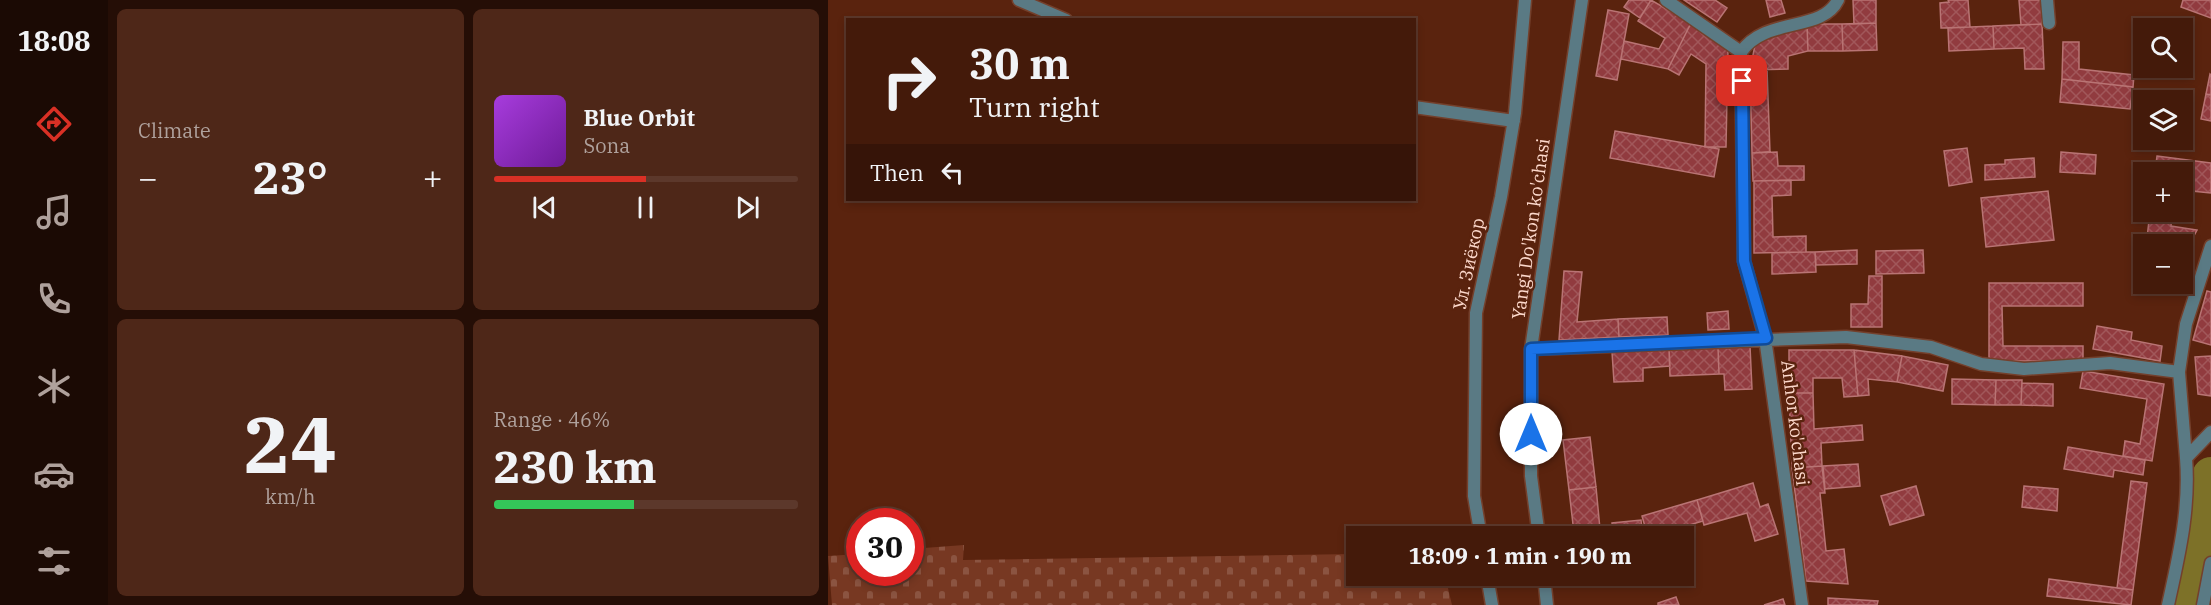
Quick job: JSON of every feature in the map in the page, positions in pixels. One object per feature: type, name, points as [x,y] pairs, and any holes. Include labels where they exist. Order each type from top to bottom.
[{"type":"street","points":[[1019,0],[1061,18]]},
{"type":"street","name":"Ул. Зиёкор","points":[[1479,526],[1474,496],[1476,313],[1501,197],[1514,121],[1526,0]]},
{"type":"street","name":"Yangi Do'kon ko'chasi","points":[[1538,526],[1531,476],[1531,349],[1582,0]]},
{"type":"street","points":[[1666,0],[1741,52],[1750,40],[1780,27],[1818,18],[1831,12],[1838,0]]},
{"type":"street","points":[[2047,0],[2049,23]]},
{"type":"street","name":"Anhor ko'chasi","points":[[1741,52],[1744,261],[1766,338],[1802,605]]},
{"type":"street","points":[[1416,107],[1514,121]]},
{"type":"street","points":[[2168,605],[2184,532],[2189,492],[2179,372],[2186,324],[2211,246]]},
{"type":"street","points":[[1531,349],[1766,338],[1845,337],[1931,347],[1981,364],[2024,369],[2110,363],[2179,372]]},
{"type":"street","points":[[2186,458],[2211,432]]},
{"type":"street","points":[[2203,605],[2211,563]]},
{"type":"street","points":[[1489,586],[1492,605]]},
{"type":"street","points":[[1545,586],[1547,605]]},
{"type":"green space","points":[[964,545],[963,560],[1346,554],[1346,586],[1447,586],[1452,605],[832,605],[828,556],[846,555],[846,586],[924,586],[924,548]]},
{"type":"building","points":[[1629,0],[1651,0],[1640,18],[1624,7]]},
{"type":"building","points":[[1651,0],[1691,23],[1668,69],[1621,59],[1624,41],[1659,49],[1665,38],[1638,21]]},
{"type":"building","points":[[1684,0],[1715,0],[1727,8],[1717,22]]},
{"type":"building","points":[[1766,0],[1781,0],[1785,13],[1770,17]]},
{"type":"building","points":[[1853,0],[1876,0],[1876,23],[1854,24]]},
{"type":"building","points":[[1948,0],[1968,0],[1970,27],[1941,28],[1940,3],[1949,2]]},
{"type":"building","points":[[2019,0],[2041,0],[2042,24],[2021,25]]},
{"type":"building","points":[[2183,0],[2211,0],[2211,18],[2181,7]]},
{"type":"building","points":[[1608,10],[1629,14],[1617,80],[1596,76]]},
{"type":"building","points":[[1691,23],[1728,49],[1726,147],[1705,147],[1706,64],[1691,54],[1679,75],[1668,69]]},
{"type":"building","points":[[1876,23],[1877,50],[1843,51],[1842,24]]},
{"type":"building","points":[[1807,24],[1808,51],[1788,56],[1788,69],[1750,70],[1756,40]]},
{"type":"building","points":[[1807,24],[1842,24],[1843,51],[1808,51]]},
{"type":"building","points":[[2042,24],[2044,69],[2025,69],[2024,48],[1994,49],[1993,26]]},
{"type":"building","points":[[1993,26],[1994,49],[1949,51],[1948,28]]},
{"type":"building","points":[[2063,42],[2079,42],[2079,69],[2133,75],[2134,78],[2133,87],[2062,79]]},
{"type":"building","points":[[1767,69],[1770,152],[1752,153],[1750,70]]},
{"type":"building","points":[[2211,75],[2211,95],[2206,94]]},
{"type":"building","points":[[2062,79],[2133,87],[2130,109],[2060,102]]},
{"type":"building","points":[[2206,94],[2211,95],[2211,121],[2201,119]]},
{"type":"building","points":[[1615,131],[1719,149],[1714,177],[1610,158]]},
{"type":"building","points":[[1967,148],[1972,182],[1949,186],[1944,151]]},
{"type":"building","points":[[1777,152],[1778,166],[1804,166],[1804,180],[1753,181],[1752,153]]},
{"type":"building","points":[[2061,152],[2096,155],[2095,174],[2060,172]]},
{"type":"building","points":[[2157,156],[2211,163],[2211,193],[2193,191],[2193,162],[2156,162]]},
{"type":"building","points":[[2034,158],[2035,177],[1985,180],[1985,165],[2005,164],[2005,160]]},
{"type":"building","points":[[1791,180],[1791,195],[1772,196],[1773,237],[1806,236],[1806,252],[1754,253],[1754,181]]},
{"type":"building","points":[[2048,191],[2054,240],[1986,247],[1981,198]]},
{"type":"building","points":[[2149,222],[2171,222],[2171,226],[2197,230],[2193,237],[2193,234],[2147,234]]},
{"type":"building","points":[[1857,250],[1857,264],[1816,265],[1815,252]]},
{"type":"building","points":[[1923,250],[1924,273],[1876,274],[1876,251]]},
{"type":"building","points":[[1815,252],[1816,272],[1772,274],[1772,253]]},
{"type":"building","points":[[1564,271],[1582,272],[1577,322],[1618,319],[1619,337],[1559,340]]},
{"type":"building","points":[[1869,276],[1882,276],[1882,327],[1851,327],[1851,304],[1868,304]]},
{"type":"building","points":[[1989,283],[2083,283],[2083,306],[2002,306],[2003,346],[2083,346],[2083,361],[1989,361]]},
{"type":"building","points":[[2207,291],[2211,292],[2211,345],[2193,340]]},
{"type":"building","points":[[1728,311],[1729,329],[1708,330],[1707,313]]},
{"type":"building","points":[[1667,317],[1668,335],[1619,337],[1618,319]]},
{"type":"building","points":[[2097,326],[2132,332],[2131,340],[2162,346],[2160,361],[2093,349]]},
{"type":"building","points":[[1750,346],[1752,389],[1725,390],[1724,374],[1719,374],[1718,347]]},
{"type":"building","points":[[1718,347],[1719,374],[1670,376],[1669,349]]},
{"type":"building","points":[[1669,349],[1670,366],[1643,368],[1643,381],[1614,382],[1612,352]]},
{"type":"building","points":[[1789,350],[1854,350],[1858,396],[1844,397],[1842,378],[1813,378],[1813,393],[1789,393]]},
{"type":"building","points":[[1854,350],[1902,356],[1897,382],[1868,379],[1869,395],[1858,396]]},
{"type":"building","points":[[1902,356],[1948,365],[1943,391],[1897,382]]},
{"type":"building","points":[[2211,356],[2211,396],[2198,394],[2195,357]]},
{"type":"building","points":[[2083,371],[2164,384],[2152,461],[2123,456],[2125,441],[2140,444],[2147,399],[2080,388]]},
{"type":"building","points":[[1952,379],[1996,380],[1995,405],[1952,404]]},
{"type":"building","points":[[1996,380],[2022,380],[2021,405],[1995,405]]},
{"type":"building","points":[[2022,383],[2053,384],[2053,406],[2021,405]]},
{"type":"building","points":[[1789,393],[1813,393],[1814,429],[1862,425],[1863,440],[1821,443],[1822,466],[1792,468]]},
{"type":"building","points":[[1590,437],[1596,487],[1569,490],[1563,440]]},
{"type":"building","points":[[2068,447],[2145,460],[2143,475],[2114,470],[2113,477],[2064,469]]},
{"type":"building","points":[[1858,464],[1860,486],[1825,489],[1823,466]]},
{"type":"building","points":[[1822,466],[1825,493],[1820,493],[1826,551],[1844,549],[1848,584],[1806,581],[1792,468]]},
{"type":"building","points":[[2131,481],[2147,483],[2133,590],[2117,588]]},
{"type":"building","points":[[1753,483],[1760,507],[1768,504],[1778,534],[1755,541],[1747,513],[1704,525],[1697,500]]},
{"type":"building","points":[[1916,486],[1924,515],[1890,525],[1881,496]]},
{"type":"building","points":[[2024,486],[2058,489],[2057,511],[2022,507]]},
{"type":"building","points":[[1596,487],[1600,526],[1573,526],[1569,490]]},
{"type":"building","points":[[1697,500],[1703,521],[1686,526],[1645,526],[1642,516]]},
{"type":"building","points":[[1641,520],[1642,526],[1612,526],[1612,523]]},
{"type":"building","points":[[2049,579],[2133,590],[2131,605],[2047,596]]},
{"type":"building","points":[[1676,597],[1679,605],[1658,605],[1658,603]]},
{"type":"building","points":[[1828,598],[1878,601],[1877,605],[1828,605]]},
{"type":"building","points":[[1783,599],[1785,605],[1764,605]]},
{"type":"waterway","points":[[2183,605],[2211,476]]},
{"type":"route","points":[[1531,434],[1531,349],[1766,338],[1744,261],[1741,205],[1742,81]]}]
